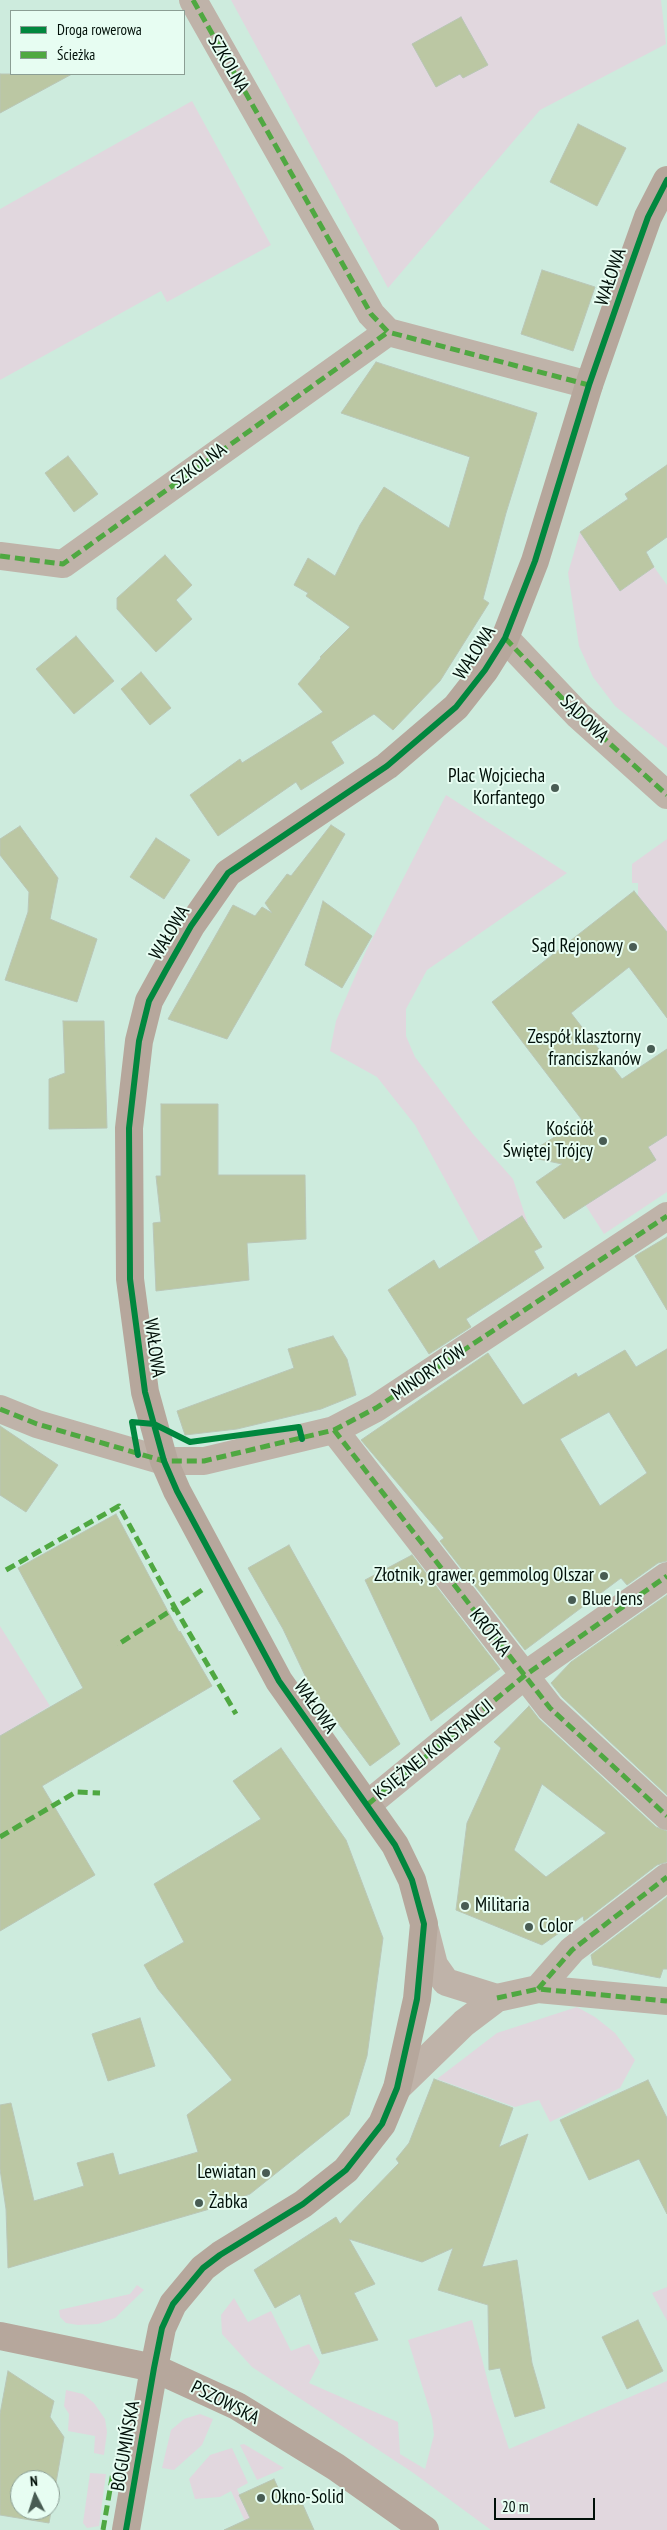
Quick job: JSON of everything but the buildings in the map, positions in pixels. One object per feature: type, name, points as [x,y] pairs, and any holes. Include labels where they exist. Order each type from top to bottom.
[{"type":"street","name":"SZKOLNA","points":[[0,556],[63,564],[388,332],[372,314],[192,0]]},
{"type":"street","name":"WAŁOWA","points":[[368,1804],[279,1681],[233,1597],[164,1461],[145,1392],[138,1354],[130,1279],[129,1128],[139,1041],[149,1002],[191,926],[228,872],[387,766],[456,707],[485,670],[505,638],[536,561],[589,385],[648,217],[667,180]]},
{"type":"street","points":[[388,332],[589,385]]},
{"type":"street","name":"SĄDOWA","points":[[505,638],[578,715],[667,795]]},
{"type":"street","name":"MINORYTÓW","points":[[0,1409],[37,1424],[164,1461],[204,1461],[334,1430],[376,1408],[667,1216]]},
{"type":"street","name":"KRÓTKA","points":[[334,1430],[550,1708],[667,1816]]},
{"type":"street","name":"KSIĘŻNEJ KONSTANCJI","points":[[154,2368],[162,2328],[169,2312],[173,2304],[193,2280],[220,2255],[303,2204],[346,2170],[382,2124],[397,2088],[417,1998],[424,1924],[412,1880],[395,1844],[368,1804],[524,1676],[667,1576]]},
{"type":"street","points":[[538,1988],[572,1950],[667,1876]]},
{"type":"street","points":[[424,1924],[434,1965],[446,1982],[497,1998]]},
{"type":"street","points":[[397,2088],[464,2023],[497,1998],[538,1988],[667,2001]]},
{"type":"street","name":"PSZOWSKA","points":[[0,2336],[154,2368],[237,2406],[336,2467],[425,2530]]},
{"type":"street","name":"BOGUMIŃSKA","points":[[126,2530],[154,2368]]},
{"type":"shaded area","points":[[231,0],[661,0],[666,44],[540,110],[388,288]]},
{"type":"shaded area","points":[[192,101],[271,245],[167,302],[161,291],[0,380],[0,209]]},
{"type":"shaded area","points":[[580,532],[620,591],[654,567],[667,585],[667,748],[615,706],[593,677],[579,646],[568,573]]},
{"type":"shaded area","points":[[446,795],[567,873],[427,970],[406,1009],[406,1036],[415,1057],[473,1134],[513,1179],[528,1224],[480,1243],[415,1125],[377,1077],[330,1051],[336,1021],[366,951]]},
{"type":"shaded area","points":[[667,839],[667,932],[638,897],[638,883],[632,883],[632,864]]},
{"type":"shaded area","points":[[667,1135],[667,1192],[604,1234],[581,1198],[651,1153],[648,1147]]},
{"type":"shaded area","points":[[0,1626],[50,1706],[0,1736]]},
{"type":"shaded area","points":[[577,2007],[595,2017],[615,2033],[635,2060],[620,2088],[550,2122],[539,2100],[515,2107],[437,2079],[497,2033]]},
{"type":"shaded area","points":[[137,2285],[144,2290],[115,2318],[98,2324],[78,2325],[66,2323],[60,2317],[59,2310],[130,2294]]},
{"type":"shaded area","points":[[667,2287],[667,2321],[652,2293]]},
{"type":"shaded area","points":[[234,2298],[248,2322],[271,2311],[291,2351],[309,2344],[320,2362],[309,2383],[398,2422],[400,2454],[425,2469],[434,2435],[432,2418],[408,2340],[472,2320],[492,2398],[509,2449],[667,2381],[667,2530],[491,2530],[412,2472],[252,2367],[222,2334],[221,2315]]},
{"type":"shaded area","points":[[66,2390],[83,2394],[94,2403],[105,2419],[107,2432],[104,2455],[94,2453],[95,2436],[68,2431],[69,2414],[64,2406]]},
{"type":"shaded area","points":[[200,2414],[213,2419],[202,2445],[174,2470],[162,2468],[171,2430],[184,2419]]},
{"type":"shaded area","points":[[244,2444],[284,2468],[257,2480],[240,2445]]},
{"type":"shaded area","points":[[232,2448],[248,2483],[237,2489],[256,2530],[249,2530],[231,2491],[220,2497],[195,2499],[189,2479],[210,2455]]},
{"type":"shaded area","points":[[90,2473],[106,2474],[99,2526],[87,2528],[83,2523]]},
{"type":"marked path","points":[[193,0],[371,314],[388,332],[589,385]]},
{"type":"marked path","points":[[0,556],[63,564],[388,332]]},
{"type":"marked path","points":[[505,638],[578,715],[667,795]]},
{"type":"marked path","points":[[0,1409],[37,1424],[164,1461],[204,1461],[334,1430],[376,1408],[667,1216]]},
{"type":"marked path","points":[[334,1430],[550,1708],[667,1816]]},
{"type":"marked path","points":[[6,1570],[119,1506],[175,1608],[117,1645]]},
{"type":"marked path","points":[[367,1805],[524,1676],[667,1576]]},
{"type":"marked path","points":[[202,1590],[175,1608],[236,1714]]},
{"type":"marked path","points":[[0,1837],[76,1792],[100,1793]]},
{"type":"marked path","points":[[538,1989],[572,1950],[667,1877]]},
{"type":"marked path","points":[[497,1998],[538,1989],[667,2001]]},
{"type":"marked path","points":[[103,2530],[113,2472]]},
{"type":"cycle path","points":[[126,2530],[162,2328],[173,2304],[203,2268],[220,2255],[303,2204],[346,2170],[382,2124],[397,2088],[417,1999],[424,1924],[412,1880],[395,1845],[279,1681],[177,1491],[164,1461],[145,1392],[130,1279],[129,1128],[139,1041],[149,1001],[191,926],[228,873],[387,766],[456,707],[485,670],[505,638],[535,561],[589,385],[628,273],[648,217],[667,180]]},
{"type":"cycle path","points":[[138,1455],[132,1422],[154,1424],[190,1442],[299,1427],[302,1439]]},
{"type":"place","name":"Plac Wojciecha Korfantego","points":[[555,788]]},
{"type":"place","name":"Sąd Rejonowy","points":[[633,947]]},
{"type":"place","name":"Zespół klasztorny franciszkanów","points":[[651,1049]]},
{"type":"place","name":"Kościół Świętej Trójcy","points":[[603,1141]]},
{"type":"place","name":"Złotnik, grawer, gemmolog Olszar","points":[[604,1576]]},
{"type":"place","name":"Blue Jens","points":[[572,1600]]},
{"type":"place","name":"Militaria","points":[[465,1906]]},
{"type":"place","name":"Color","points":[[529,1927]]},
{"type":"place","name":"Lewiatan","points":[[266,2173]]},
{"type":"place","name":"Żabka","points":[[199,2203]]},
{"type":"place","name":"Okno-Solid","points":[[261,2498]]}]
